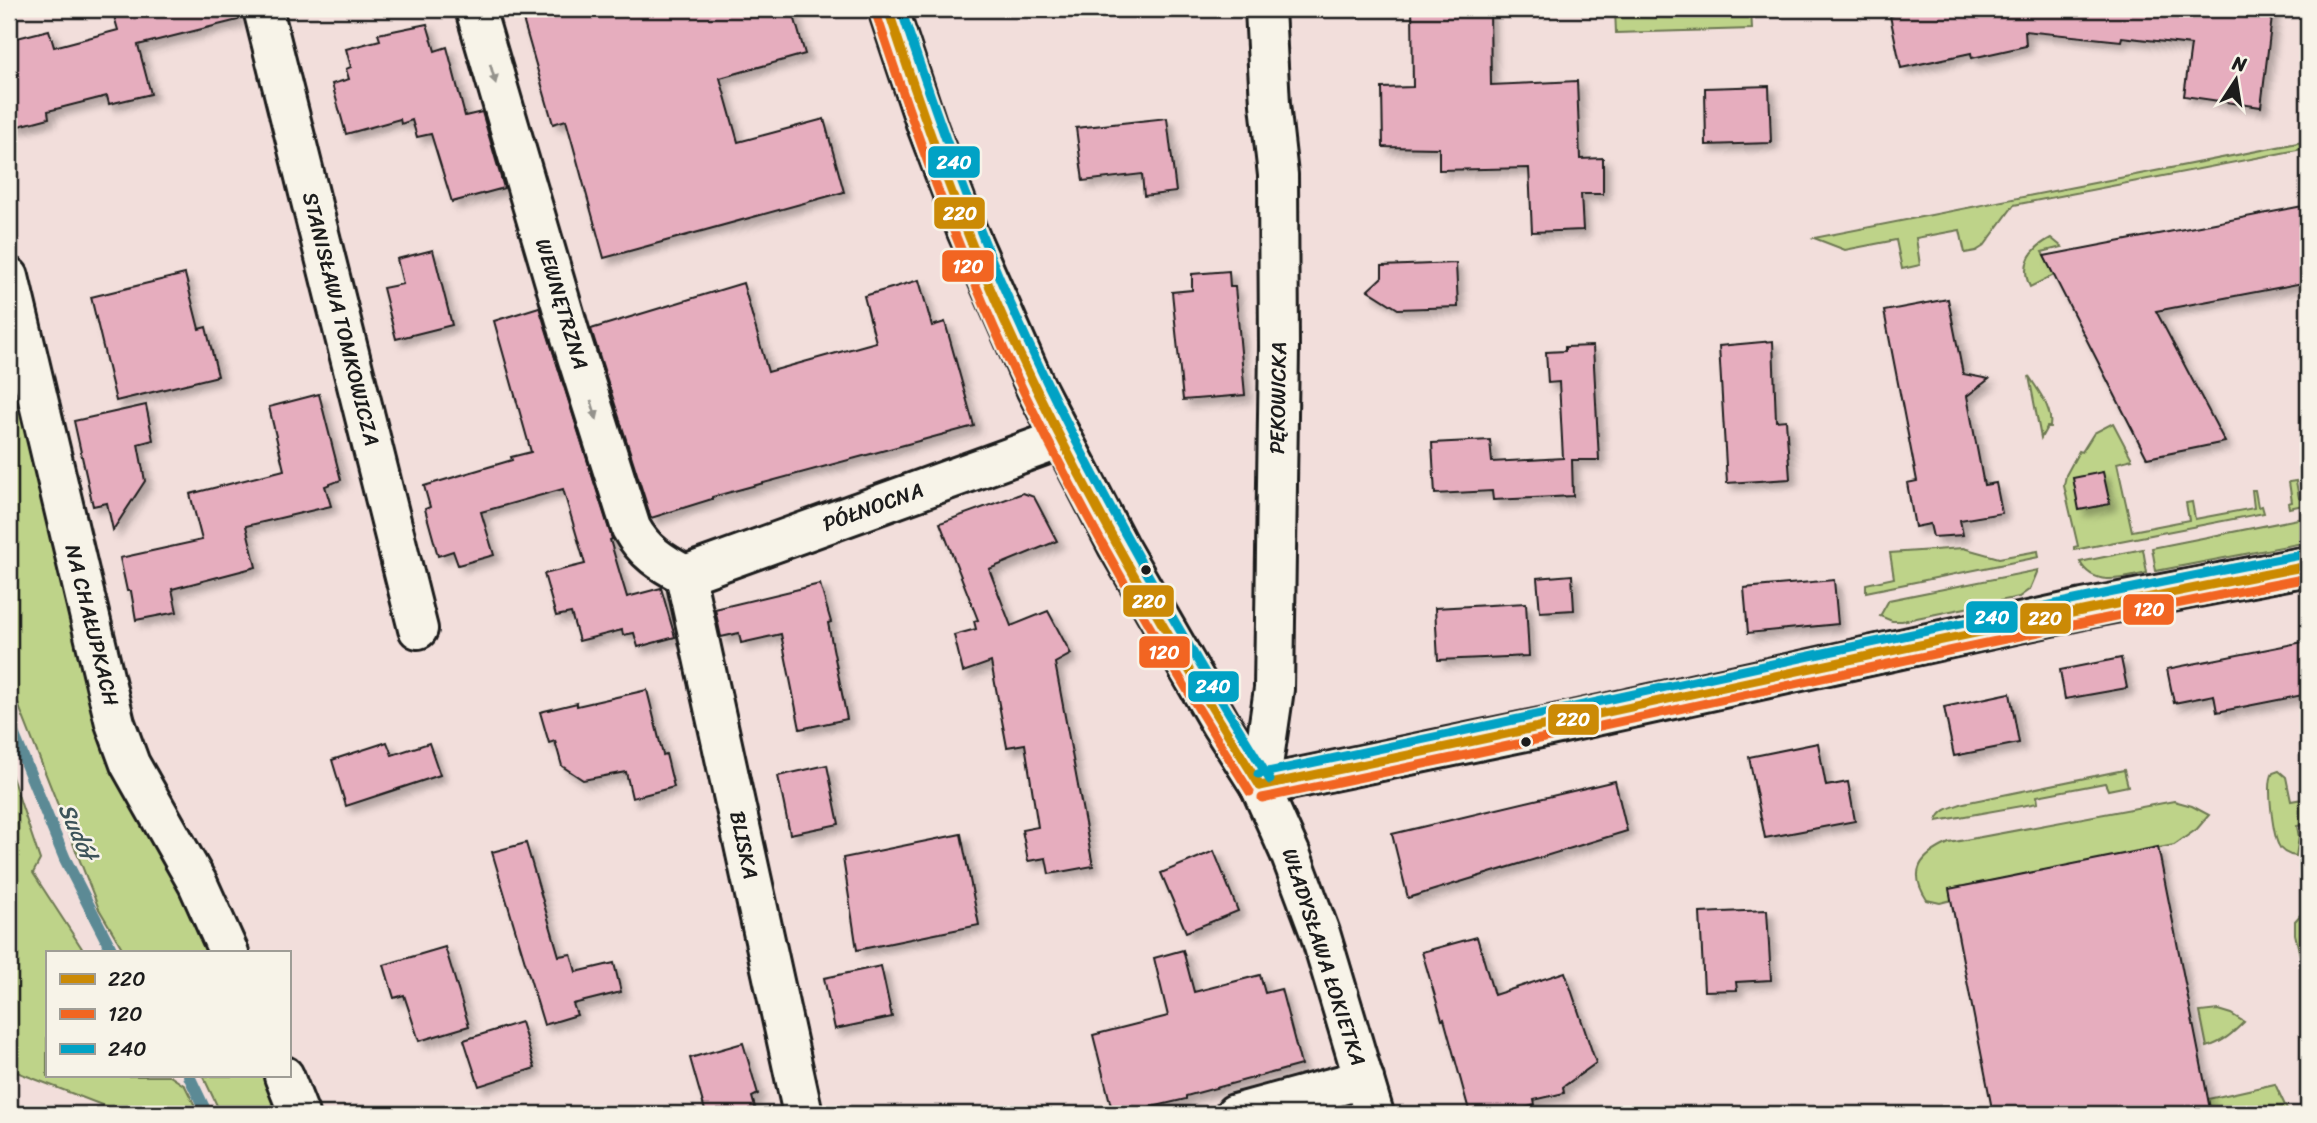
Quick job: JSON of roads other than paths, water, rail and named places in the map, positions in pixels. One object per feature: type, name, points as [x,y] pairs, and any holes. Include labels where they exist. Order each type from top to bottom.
[{"type":"street","name":"STANISŁAWA TOMKOWICZA","points":[[263,9],[418,629]]},
{"type":"street","name":"WEWNĘTRZNA","points":[[475,9],[572,341],[631,528],[636,539],[651,555],[685,575]]},
{"type":"street","name":"WŁADYSŁAWA ŁOKIETKA","points":[[888,9],[927,126],[967,231],[1014,341],[1061,439],[1164,628],[1260,786],[1290,853],[1320,933],[1369,1096]]},
{"type":"street","name":"PĘKOWICKA","points":[[1260,786],[1274,689],[1279,347],[1278,174],[1270,104],[1265,9]]},
{"type":"street","name":"NA CHAŁUPKACH","points":[[9,277],[116,723],[130,764],[198,884],[228,951]]},
{"type":"street","name":"PÓŁNOCNA","points":[[685,575],[1061,439]]},
{"type":"street","points":[[1260,786],[1563,723],[2083,609],[2308,566]]},
{"type":"street","name":"BLISKA","points":[[685,575],[803,1114]]},
{"type":"street","points":[[285,1078],[299,1114]]},
{"type":"street","points":[[1235,1114],[1369,1096]]},
{"type":"waterway","name":"Sudół","points":[[9,723],[65,859],[112,951]]},
{"type":"waterway","name":"Sudół","points":[[190,1078],[207,1114]]}]
